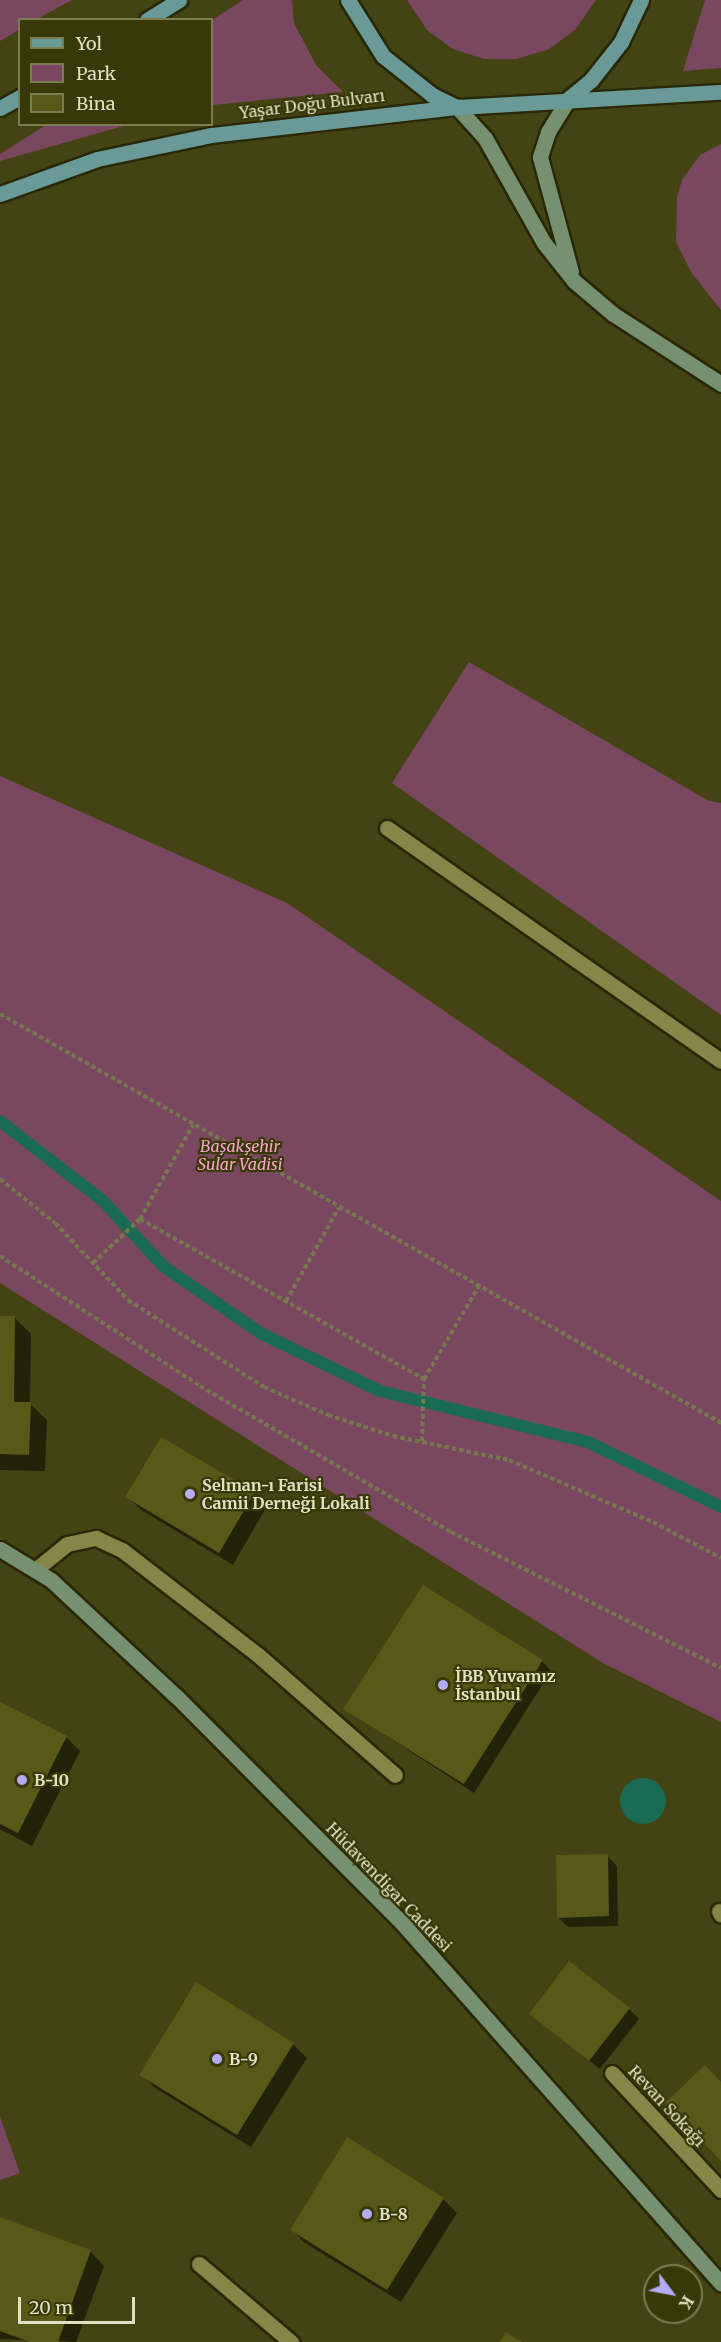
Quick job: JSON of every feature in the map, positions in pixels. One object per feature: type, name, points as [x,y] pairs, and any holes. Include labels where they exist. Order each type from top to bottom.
[{"type":"main road","points":[[150,18],[179,0]]},
{"type":"main road","name":"Yaşar Doğu Bulvarı","points":[[348,0],[383,56],[432,95],[457,107]]},
{"type":"main road","name":"Yaşar Doğu Bulvarı","points":[[569,98],[591,80],[621,42],[641,0]]},
{"type":"main road","name":"Yaşar Doğu Bulvarı","points":[[0,194],[97,159],[211,135],[457,107],[553,104],[569,98],[721,92]]},
{"type":"main road","points":[[0,108],[18,98]]},
{"type":"street","points":[[569,98],[548,132],[540,157],[574,281]]},
{"type":"street","points":[[457,107],[485,138],[544,243],[574,281],[613,314],[721,384]]},
{"type":"street","points":[[387,828],[721,1061]]},
{"type":"street","points":[[35,1570],[67,1544],[96,1538],[122,1550],[258,1654],[394,1775]]},
{"type":"street","name":"Hüdavendigar Caddesi","points":[[0,1549],[51,1580],[176,1696],[403,1924],[721,2284]]},
{"type":"street","name":"Revan Sokağı","points":[[612,2073],[721,2190]]},
{"type":"street","points":[[199,2264],[291,2342]]},
{"type":"path","points":[[0,1014],[721,1424]]},
{"type":"path","points":[[93,1263],[140,1219],[194,1125]]},
{"type":"path","points":[[0,1179],[55,1223],[128,1300],[264,1387],[328,1415],[422,1441],[509,1460],[653,1522],[721,1558]]},
{"type":"path","points":[[286,1300],[339,1208]]},
{"type":"path","points":[[140,1219],[424,1379]]},
{"type":"path","points":[[0,1256],[200,1386],[451,1532],[721,1668]]},
{"type":"path","points":[[422,1441],[424,1379],[479,1286]]},
{"type":"green space","points":[[0,0],[72,0],[39,18],[18,18],[18,31],[0,41]]},
{"type":"green space","points":[[243,0],[292,0],[294,23],[316,65],[343,92],[213,105],[213,19]]},
{"type":"green space","points":[[407,0],[596,0],[575,30],[549,49],[517,59],[484,59],[453,49],[427,30]]},
{"type":"green space","points":[[705,0],[721,0],[721,68],[683,71]]},
{"type":"green space","points":[[44,126],[123,126],[0,161],[0,154]]},
{"type":"green space","points":[[721,144],[721,310],[691,272],[676,242],[677,197],[682,180],[700,155]]},
{"type":"green space","points":[[469,662],[709,801],[721,803],[721,1015],[392,783]]},
{"type":"green space","name":"Başakşehir Sular Vadisi","points":[[0,776],[287,903],[721,1201],[721,1722],[603,1663],[0,1283]]},
{"type":"green space","points":[[0,2117],[20,2173],[0,2180]]},
{"type":"shaded area","points":[[648,1778],[660,1784],[665,1792],[665,1810],[660,1818],[652,1823],[638,1824],[626,1818],[621,1810],[620,1796],[626,1784],[634,1779]]},
{"type":"building","points":[[0,1316],[15,1316],[14,1402],[31,1402],[29,1455],[0,1454]]},
{"type":"building","name":"Selman-ı Farisi Camii Derneği Lokali","points":[[161,1437],[255,1492],[219,1553],[125,1497]]},
{"type":"building","name":"İBB Yuvamız İstanbul","points":[[423,1585],[543,1660],[464,1784],[343,1709]]},
{"type":"building","name":"B-10","points":[[0,1702],[67,1736],[18,1833],[0,1824]]},
{"type":"building","points":[[608,1854],[609,1916],[557,1918],[556,1855]]},
{"type":"building","points":[[569,1961],[630,2008],[589,2061],[529,2014]]},
{"type":"building","name":"B-9","points":[[196,1982],[294,2043],[237,2135],[139,2075]]},
{"type":"building","points":[[705,2065],[721,2082],[721,2161],[665,2103]]},
{"type":"building","name":"B-8","points":[[347,2137],[444,2198],[387,2290],[290,2230]]},
{"type":"building","points":[[0,2217],[91,2250],[58,2342],[30,2342],[0,2331]]},
{"type":"building","points":[[506,2332],[522,2342],[499,2342]]},
{"type":"waterway","points":[[0,1121],[103,1201],[163,1266],[262,1334],[380,1391],[588,1442],[721,1507]]},
{"type":"place","name":"Selman-ı Farisi Camii Derneği Lokali","points":[[190,1494]]},
{"type":"place","name":"İBB Yuvamız İstanbul","points":[[443,1685]]},
{"type":"place","name":"B-10","points":[[22,1780]]},
{"type":"place","name":"B-9","points":[[217,2059]]},
{"type":"place","name":"B-8","points":[[367,2214]]}]
